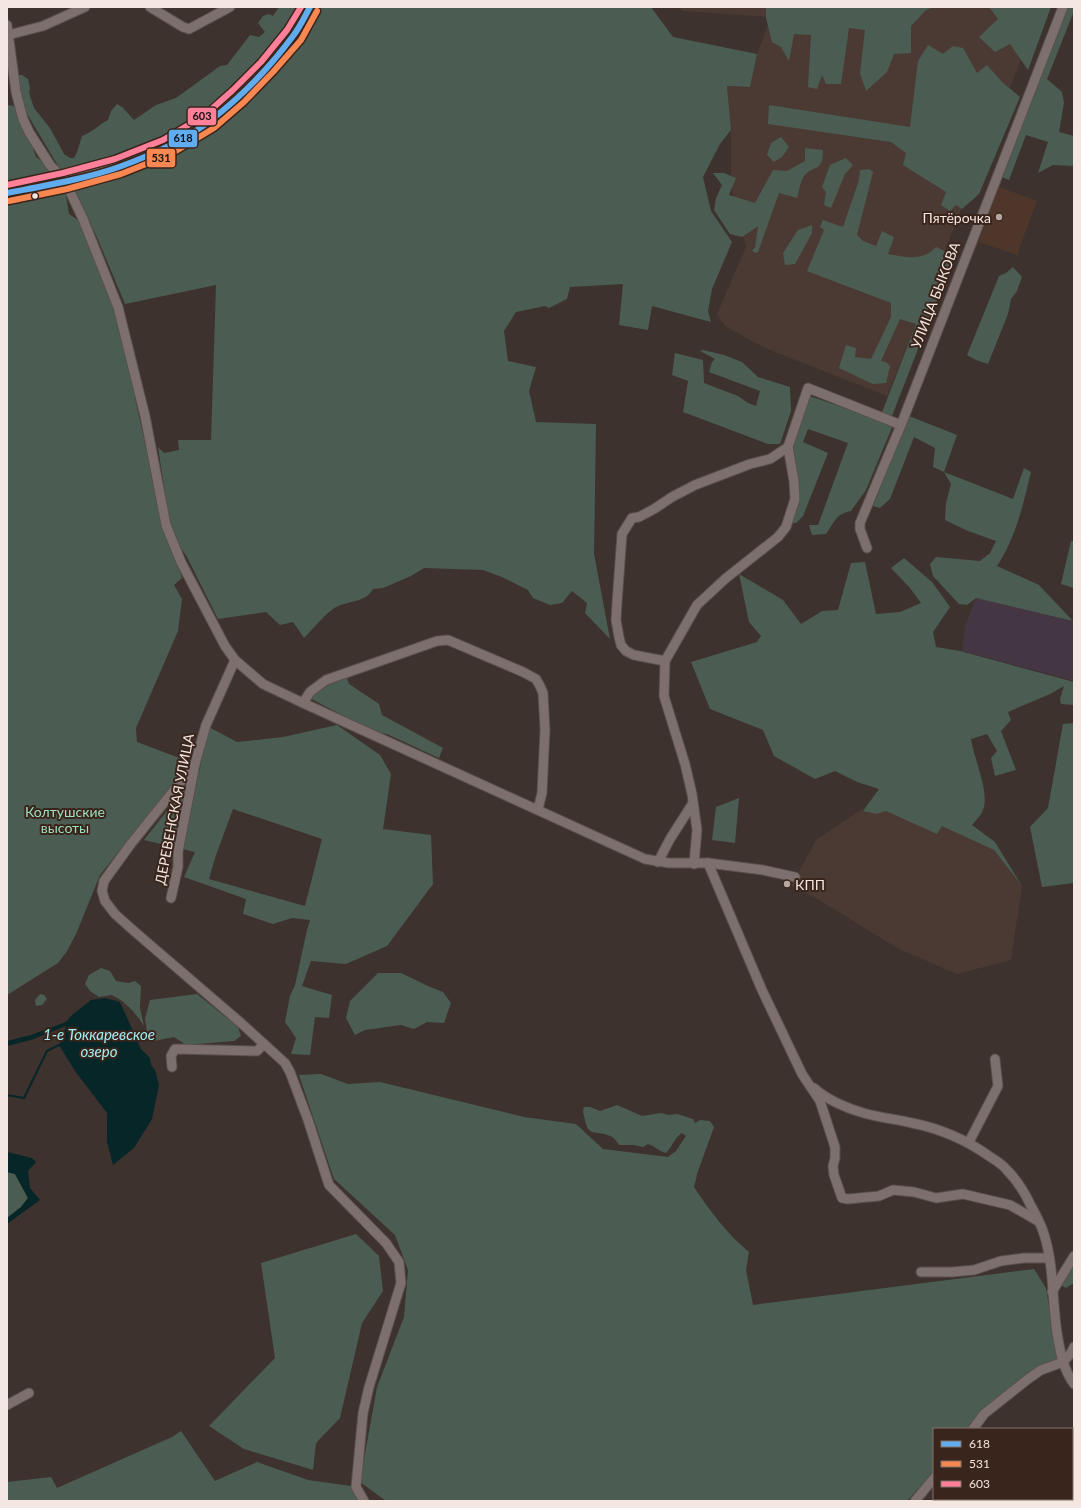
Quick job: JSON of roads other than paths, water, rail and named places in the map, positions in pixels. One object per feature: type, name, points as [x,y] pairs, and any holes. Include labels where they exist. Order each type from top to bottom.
[{"type":"main road","points":[[7,192],[65,181],[118,167],[167,146],[210,121],[240,96],[267,67],[294,35],[310,7]]},
{"type":"street","points":[[8,35],[43,26],[85,7]]},
{"type":"street","points":[[150,7],[183,27],[189,29],[230,7]]},
{"type":"street","name":"УЛИЦА БЫКОВА","points":[[867,548],[860,529],[860,522],[901,425],[999,168],[1063,7]]},
{"type":"street","points":[[7,25],[16,92],[23,119],[29,132],[50,165],[65,181],[107,277],[124,326],[166,525],[181,562],[225,646],[235,660],[263,684],[303,704],[538,809],[645,859],[658,862],[694,864],[708,863],[763,870],[795,877]]},
{"type":"street","points":[[694,864],[697,830],[685,764],[664,696],[665,661],[697,605],[725,579],[778,537],[786,528],[795,499],[794,481],[788,447],[808,388],[901,425]]},
{"type":"street","points":[[665,661],[634,655],[626,651],[621,645],[616,620],[622,534],[632,518],[639,517],[672,497],[695,485],[750,464],[770,459],[788,447]]},
{"type":"street","points":[[303,704],[310,692],[326,680],[437,641],[448,640],[523,672],[536,679],[543,693],[545,730],[544,769],[542,793],[538,809]]},
{"type":"street","name":"ДЕРЕВЕНСКАЯ УЛИЦА","points":[[171,898],[178,867],[178,852],[195,764],[206,725],[235,660]]},
{"type":"street","points":[[195,764],[130,844],[104,881],[102,891],[103,896],[115,914],[285,1063],[290,1072],[308,1120],[329,1185],[386,1243],[399,1262],[401,1283],[369,1387],[364,1413],[356,1488],[364,1501]]},
{"type":"street","points":[[658,862],[670,839],[693,803]]},
{"type":"street","points":[[708,863],[762,990],[802,1074],[817,1092],[853,1111],[920,1125],[952,1134],[969,1142],[1005,1168],[1015,1178],[1026,1195],[1044,1234],[1049,1258],[1054,1310],[1063,1362],[1068,1376],[1074,1384]]},
{"type":"street","points":[[172,1068],[171,1056],[175,1049],[257,1051],[264,1044]]},
{"type":"street","points":[[969,1142],[998,1086],[995,1059]]},
{"type":"street","points":[[809,1083],[820,1101],[835,1147],[833,1166],[834,1175],[842,1198],[848,1199],[879,1196],[893,1190],[914,1192],[936,1198],[963,1194],[1010,1205],[1038,1221]]},
{"type":"street","points":[[1052,1292],[1074,1256]]},
{"type":"street","points":[[921,1272],[974,1270],[1001,1261],[1024,1258],[1049,1258]]},
{"type":"street","points":[[974,1428],[984,1414],[1028,1379],[1041,1370],[1063,1362],[1074,1347]]},
{"type":"street","points":[[7,1405],[29,1393]]},
{"type":"street","points":[[915,1501],[933,1479]]},
{"type":"water","name":"1-е Токкаревское озеро","points":[[105,998],[120,1002],[141,1049],[150,1058],[151,1065],[155,1070],[159,1085],[152,1119],[134,1148],[113,1165],[107,1142],[107,1113],[75,1071],[59,1045],[66,1026],[31,1040],[7,1046],[7,1041],[31,1035],[66,1022],[72,1015],[91,1000]]},
{"type":"water","points":[[7,1152],[32,1158],[36,1162],[28,1171],[30,1188],[40,1200],[7,1224],[7,1218],[21,1207],[28,1198],[15,1174],[7,1172]]},
{"type":"waterway","points":[[7,1095],[24,1098],[47,1051],[59,1045]]},
{"type":"place","name":"Пятёрочка","points":[[999,217]]},
{"type":"place","name":"КПП","points":[[787,884]]},
{"type":"park label","name":"Колтушские высоты","points":[[65,820]]}]
